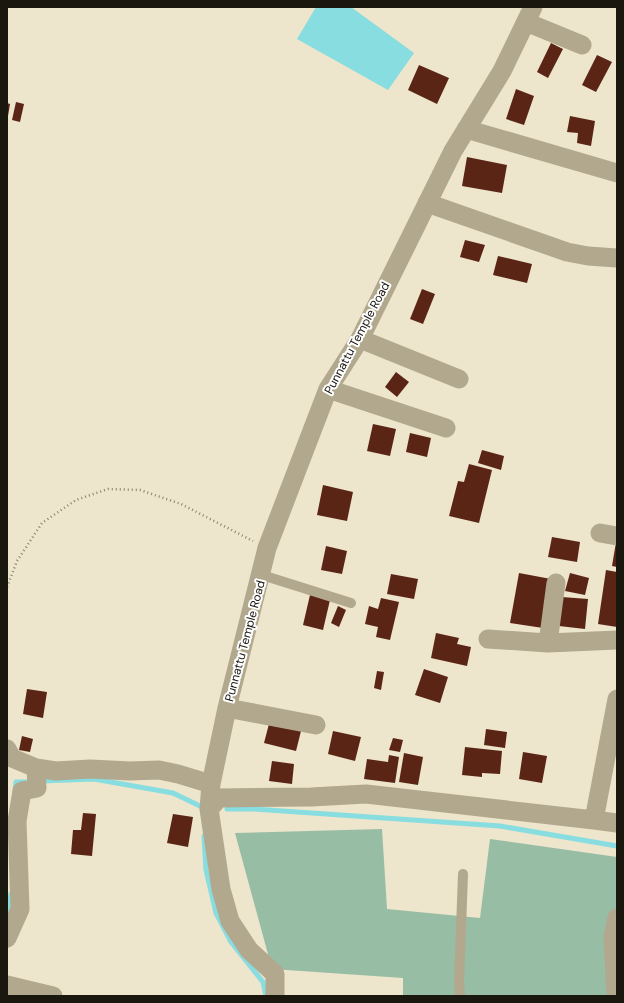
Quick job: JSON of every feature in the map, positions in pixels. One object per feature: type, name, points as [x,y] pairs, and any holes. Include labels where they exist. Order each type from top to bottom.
[{"type":"street","points":[[530,15],[582,45]]},
{"type":"street","name":"Punnattu Temple Road","points":[[275,996],[274,974],[249,950],[230,921],[221,889],[209,809],[211,784],[227,708],[262,575],[267,548],[328,389],[360,339],[453,151],[502,71],[530,15]]},
{"type":"street","points":[[466,129],[617,173]]},
{"type":"street","points":[[427,203],[567,252],[588,256],[617,258]]},
{"type":"street","points":[[360,339],[459,379]]},
{"type":"street","points":[[328,389],[446,428]]},
{"type":"street","points":[[548,643],[556,584]]},
{"type":"street","points":[[488,640],[548,643],[617,640]]},
{"type":"street","points":[[594,820],[617,700]]},
{"type":"street","points":[[227,708],[316,725]]},
{"type":"street","points":[[7,749],[12,758],[36,776]]},
{"type":"street","points":[[7,938],[20,910],[17,822],[22,791],[36,776],[56,771],[90,769],[130,771],[159,770],[211,784]]},
{"type":"street","points":[[209,809],[219,798],[311,797],[366,794],[617,823]]},
{"type":"street","points":[[616,996],[613,937],[617,918]]},
{"type":"street","points":[[7,985],[53,996]]},
{"type":"lane","points":[[262,575],[351,603]]},
{"type":"lane","points":[[460,996],[459,983],[463,874]]},
{"type":"path","points":[[7,587],[17,561],[42,524],[76,500],[108,489],[140,490],[181,504],[267,548]]},
{"type":"green space","points":[[382,829],[387,909],[480,918],[490,839],[617,857],[617,996],[403,996],[403,978],[272,969],[235,833]]},
{"type":"water","points":[[316,7],[351,7],[414,53],[388,90],[297,39]]},
{"type":"building","points":[[551,43],[563,49],[548,78],[537,72]]},
{"type":"building","points":[[597,55],[612,62],[596,92],[582,85]]},
{"type":"building","points":[[419,65],[449,78],[437,104],[408,90]]},
{"type":"building","points":[[516,89],[534,96],[524,125],[506,119]]},
{"type":"building","points":[[16,102],[24,104],[20,122],[12,120]]},
{"type":"building","points":[[7,103],[10,104],[8,116],[7,116]]},
{"type":"building","points":[[570,116],[595,121],[591,146],[577,143],[578,133],[567,132]]},
{"type":"building","points":[[467,157],[507,165],[502,193],[462,186]]},
{"type":"building","points":[[465,240],[485,245],[479,262],[460,257]]},
{"type":"building","points":[[498,256],[532,264],[527,283],[493,275]]},
{"type":"building","points":[[422,289],[435,294],[423,324],[410,319]]},
{"type":"building","points":[[396,372],[409,382],[397,397],[385,387]]},
{"type":"building","points":[[373,424],[396,429],[390,456],[367,451]]},
{"type":"building","points":[[410,433],[431,438],[427,457],[406,452]]},
{"type":"building","points":[[482,450],[504,456],[501,470],[478,463]]},
{"type":"building","points":[[469,464],[492,470],[479,523],[449,516],[458,481],[464,482]]},
{"type":"building","points":[[323,485],[353,492],[347,521],[317,515]]},
{"type":"building","points":[[552,537],[580,542],[577,562],[548,557]]},
{"type":"building","points":[[617,542],[617,567],[612,566]]},
{"type":"building","points":[[326,546],[347,551],[342,574],[321,570]]},
{"type":"building","points":[[606,570],[617,572],[617,627],[598,624]]},
{"type":"building","points":[[519,573],[551,579],[543,628],[510,623]]},
{"type":"building","points":[[570,573],[589,578],[585,595],[565,591]]},
{"type":"building","points":[[391,574],[418,579],[414,599],[387,594]]},
{"type":"building","points":[[310,595],[330,600],[323,630],[303,625]]},
{"type":"building","points":[[562,597],[588,599],[585,629],[559,626]]},
{"type":"building","points":[[381,598],[399,602],[390,640],[376,637],[378,627],[365,624],[369,606],[378,609]]},
{"type":"building","points":[[338,606],[346,610],[339,627],[331,623]]},
{"type":"building","points":[[436,633],[459,638],[457,644],[471,647],[467,666],[431,658]]},
{"type":"building","points":[[424,669],[448,677],[440,703],[415,695]]},
{"type":"building","points":[[377,671],[384,672],[381,690],[374,688]]},
{"type":"building","points":[[27,689],[47,692],[43,718],[23,714]]},
{"type":"building","points":[[270,720],[302,727],[296,751],[264,743]]},
{"type":"building","points":[[486,729],[507,732],[505,748],[484,745]]},
{"type":"building","points":[[333,731],[361,737],[355,761],[328,754]]},
{"type":"building","points":[[22,736],[33,739],[30,752],[19,750]]},
{"type":"building","points":[[393,738],[403,740],[400,752],[389,750]]},
{"type":"building","points":[[465,747],[502,751],[500,774],[482,773],[482,777],[462,775]]},
{"type":"building","points":[[523,752],[547,756],[542,783],[519,779]]},
{"type":"building","points":[[404,753],[423,757],[418,785],[399,782]]},
{"type":"building","points":[[389,755],[399,757],[395,783],[364,779],[367,759],[388,762]]},
{"type":"building","points":[[272,761],[294,764],[292,784],[269,781]]},
{"type":"building","points":[[83,813],[96,814],[92,856],[71,854],[73,830],[81,830]]},
{"type":"building","points":[[173,814],[193,817],[188,847],[167,843]]},
{"type":"waterway","points":[[40,781],[94,779],[173,793],[202,807],[203,810]]},
{"type":"waterway","points":[[15,790],[16,782],[26,782]]},
{"type":"waterway","points":[[227,809],[253,809],[500,826],[617,846]]},
{"type":"waterway","points":[[204,836],[206,870],[216,913],[231,942],[263,982],[266,996]]},
{"type":"waterway","points":[[7,917],[11,894]]}]
